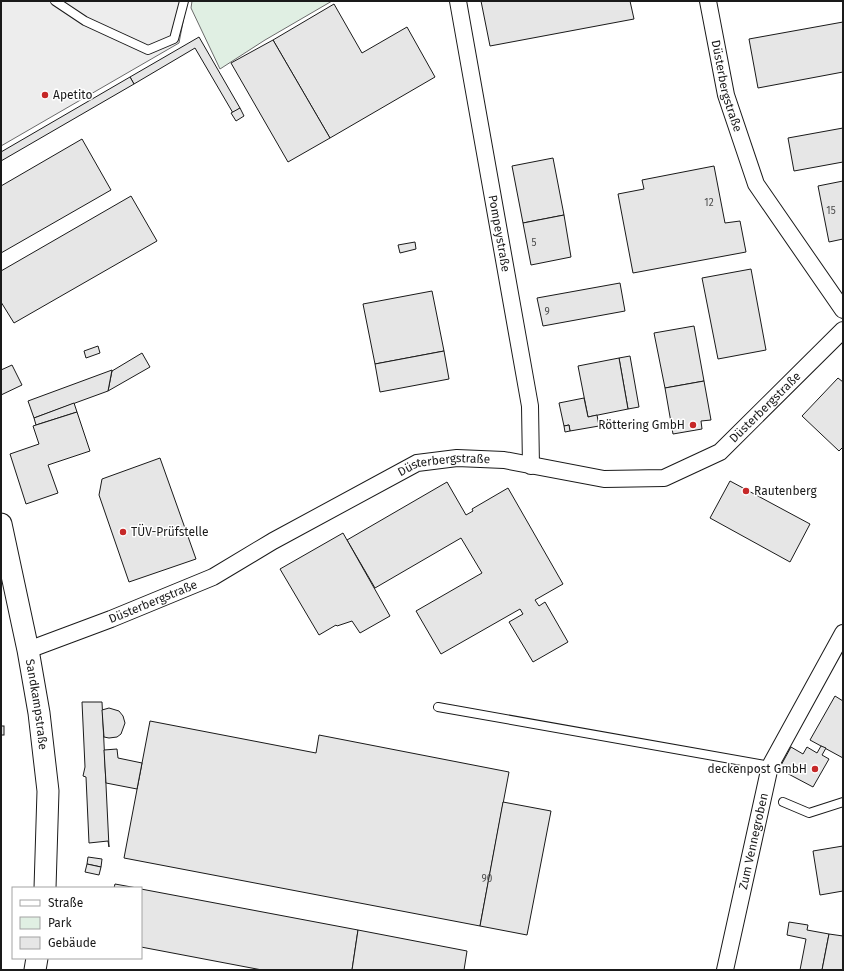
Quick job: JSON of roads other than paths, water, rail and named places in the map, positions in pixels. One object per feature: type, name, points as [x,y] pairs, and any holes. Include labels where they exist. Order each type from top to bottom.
[{"type":"street","name":"Pompeystraße","points":[[458,1],[530,406],[531,466]]},
{"type":"street","name":"Düsterbergstraße","points":[[708,1],[726,95],[756,184],[843,310]]},
{"type":"street","name":"Düsterbergstraße","points":[[28,650],[118,616],[213,577],[272,541],[417,463],[457,458],[504,460],[604,479],[664,478],[720,452],[843,330]]},
{"type":"street","name":"Sandkampstraße","points":[[1,524],[28,650],[39,713],[48,791],[46,887]]},
{"type":"street","name":"Zum Vennegroben","points":[[725,970],[770,766],[843,633]]},
{"type":"street","points":[[35,970],[36,959]]},
{"type":"lane","points":[[55,1],[85,21],[148,50],[174,39],[184,1]]},
{"type":"lane","points":[[438,707],[770,766]]},
{"type":"lane","points":[[783,802],[809,814],[843,802]]},
{"type":"place","name":"Apetito","points":[[45,95]]},
{"type":"place","name":"Röttering GmbH","points":[[693,425]]},
{"type":"place","name":"Rautenberg","points":[[746,491]]},
{"type":"place","name":"TÜV-Prüfstelle","points":[[123,532]]},
{"type":"place","name":"deckenpost GmbH","points":[[815,769]]}]
